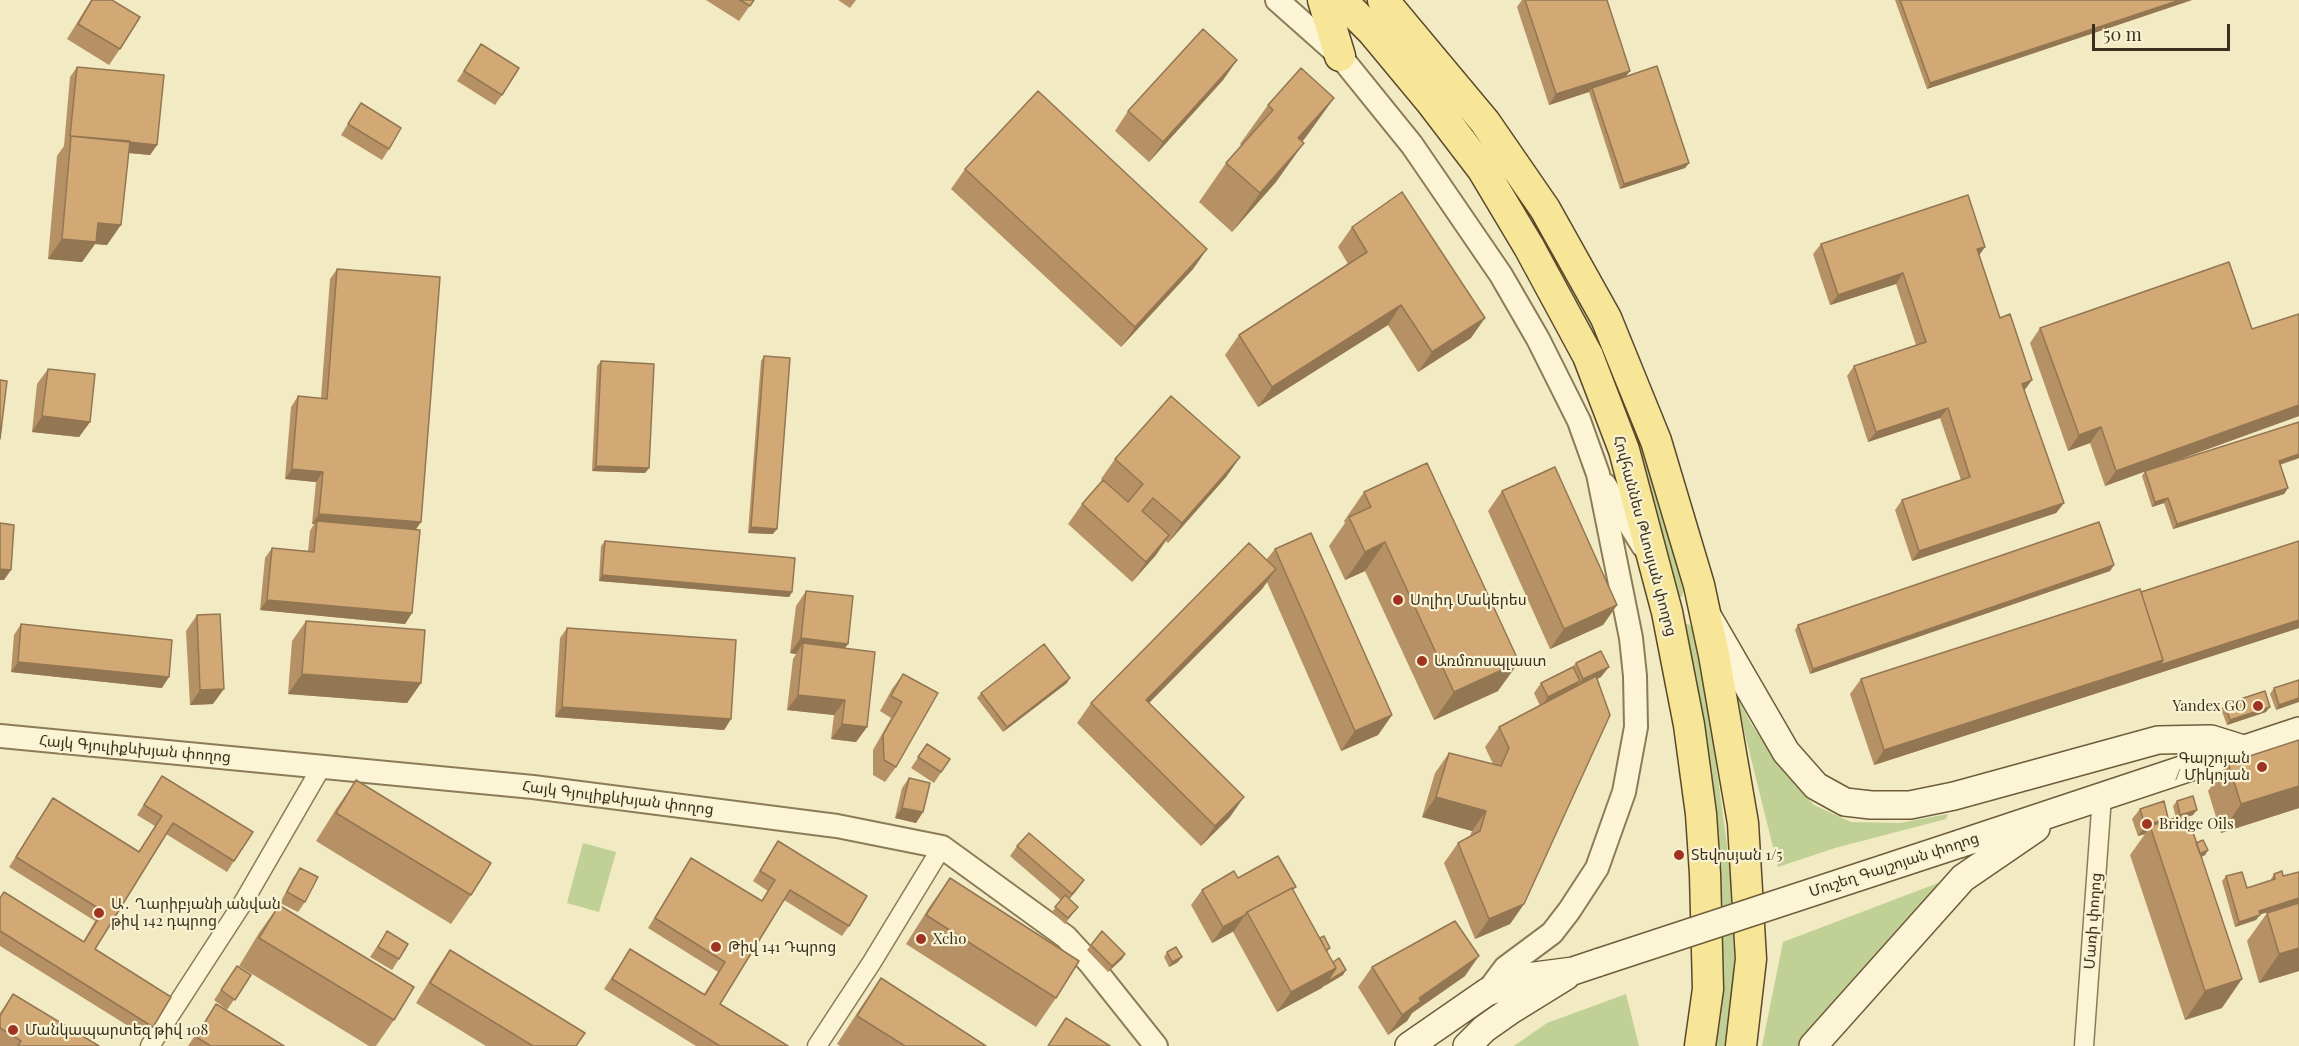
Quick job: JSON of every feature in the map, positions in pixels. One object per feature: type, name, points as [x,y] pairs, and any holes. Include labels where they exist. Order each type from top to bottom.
[{"type":"main road","points":[[1323,0],[1340,56]]},
{"type":"main road","name":"Հովհաննես Թևոսյան փողոց","points":[[1341,0],[1372,31],[1476,161],[1529,247],[1588,356],[1624,450],[1656,567],[1689,725],[1701,814],[1708,989],[1700,1046]]},
{"type":"main road","points":[[1383,0],[1485,122],[1545,209],[1606,318],[1656,441],[1699,585],[1714,655],[1743,823],[1751,959],[1741,1046]]},
{"type":"main road","points":[[1705,612],[1786,752],[1816,786],[1845,802],[1871,806],[1910,805],[1954,796],[2158,740],[2211,739],[2243,749]]},
{"type":"main road","name":"Մուշեղ Գալշոյան փողոց","points":[[1409,1046],[1487,992],[1527,978],[1573,971],[2299,731]]},
{"type":"main road","points":[[1813,1046],[1963,878],[2061,810]]},
{"type":"main road","points":[[1467,1046],[1484,1029],[1573,971]]},
{"type":"street","points":[[1277,0],[1340,56],[1412,145],[1501,275],[1538,339],[1579,421],[1598,474],[1631,638],[1635,676],[1636,727],[1624,792],[1597,868],[1569,911],[1552,933],[1505,968],[1487,992]]},
{"type":"street","points":[[1598,474],[1656,567]]},
{"type":"street","name":"Հայկ Գյուլիքևխյան փողոց","points":[[0,736],[572,791],[837,826],[942,847],[1066,937],[1089,962],[1156,1046]]},
{"type":"street","points":[[150,1046],[244,901],[322,766]]},
{"type":"street","name":"Մառի փողոց","points":[[2084,1046],[2102,796]]},
{"type":"street","points":[[817,1046],[872,962],[942,847]]},
{"type":"green space","points":[[1352,0],[1368,0],[1431,72],[1539,223],[1592,322],[1626,399],[1655,483],[1684,590],[1682,597],[1678,597],[1575,311]]},
{"type":"green space","points":[[1683,624],[1692,627],[1702,677],[1730,868],[1735,973],[1725,1046],[1715,1046],[1723,992],[1719,881]]},
{"type":"green space","points":[[1734,690],[1750,722],[1783,771],[1814,805],[1851,822],[1900,823],[1948,814],[1946,819],[1835,848],[1778,867]]},
{"type":"green space","points":[[583,843],[616,852],[599,912],[567,903]]},
{"type":"green space","points":[[1946,880],[1814,1026],[1799,1046],[1762,1046],[1783,942]]},
{"type":"green space","points":[[1626,994],[1639,1046],[1514,1046],[1547,1023]]},
{"type":"building","points":[[92,0],[112,0],[140,17],[120,49],[78,24]]},
{"type":"building","points":[[740,0],[754,0],[750,6]]},
{"type":"building","points":[[1525,0],[1607,0],[1630,71],[1556,94]]},
{"type":"building","points":[[1900,0],[2180,0],[1930,83]]},
{"type":"building","points":[[1203,29],[1237,60],[1163,142],[1128,111]]},
{"type":"building","points":[[481,44],[519,68],[502,95],[464,71]]},
{"type":"building","points":[[1657,66],[1689,163],[1624,184],[1592,88]]},
{"type":"building","points":[[77,67],[164,75],[157,145],[70,136]]},
{"type":"building","points":[[1301,68],[1334,98],[1298,138],[1304,143],[1260,193],[1226,163],[1273,110],[1268,105]]},
{"type":"building","points":[[1038,91],[1207,249],[1135,327],[965,169]]},
{"type":"building","points":[[361,103],[401,128],[389,149],[348,124]]},
{"type":"building","points":[[71,136],[130,141],[121,225],[98,223],[96,242],[62,239]]},
{"type":"building","points":[[1402,192],[1485,318],[1432,352],[1401,305],[1272,387],[1239,335],[1367,252],[1352,227]]},
{"type":"building","points":[[1968,195],[1985,247],[1977,249],[2000,318],[2010,314],[2032,380],[2022,384],[2064,503],[1919,551],[1902,500],[1970,477],[1948,408],[1876,432],[1854,366],[1926,342],[1903,273],[1838,295],[1821,244]]},
{"type":"building","points":[[2229,262],[2252,329],[2299,314],[2299,405],[2116,471],[2101,427],[2079,435],[2040,328]]},
{"type":"building","points":[[337,269],[440,277],[421,522],[319,514],[323,472],[292,469],[298,396],[327,399]]},
{"type":"building","points":[[764,356],[790,358],[777,529],[751,527]]},
{"type":"building","points":[[601,361],[654,364],[649,468],[596,466]]},
{"type":"building","points":[[48,369],[95,374],[90,422],[42,416]]},
{"type":"building","points":[[0,380],[7,381],[0,439]]},
{"type":"building","points":[[1171,396],[1240,457],[1182,523],[1153,498],[1142,511],[1169,535],[1146,562],[1082,504],[1103,480],[1128,502],[1143,484],[1115,459]]},
{"type":"building","points":[[2299,422],[2299,454],[2279,461],[2288,488],[2177,524],[2168,498],[2155,502],[2145,471]]},
{"type":"building","points":[[1427,463],[1519,662],[1454,692],[1385,542],[1365,552],[1349,517],[1371,507],[1364,492]]},
{"type":"building","points":[[1555,467],[1617,605],[1564,629],[1502,491]]},
{"type":"building","points":[[317,521],[420,530],[412,613],[267,600],[272,548],[314,552]]},
{"type":"building","points":[[2099,522],[2114,565],[1813,669],[1798,625]]},
{"type":"building","points":[[0,523],[14,525],[11,570],[0,569]]},
{"type":"building","points":[[1311,533],[1392,715],[1355,731],[1275,549]]},
{"type":"building","points":[[605,541],[795,558],[792,592],[602,575]]},
{"type":"building","points":[[2299,541],[2299,620],[2160,665],[2163,660],[2141,592]]},
{"type":"building","points":[[1249,543],[1276,569],[1146,700],[1244,797],[1215,826],[1091,703]]},
{"type":"building","points":[[2140,589],[2163,660],[1884,750],[1861,679]]},
{"type":"building","points":[[806,591],[853,596],[848,644],[801,638]]},
{"type":"building","points":[[220,614],[224,689],[200,690],[197,615]]},
{"type":"building","points":[[306,621],[425,630],[421,683],[302,674]]},
{"type":"building","points":[[21,624],[172,640],[169,677],[18,662]]},
{"type":"building","points":[[567,628],[736,640],[731,719],[562,707]]},
{"type":"building","points":[[803,643],[875,652],[867,727],[842,724],[845,700],[798,695]]},
{"type":"building","points":[[1044,644],[1070,678],[1007,727],[981,693]]},
{"type":"building","points":[[1601,651],[1609,667],[1583,679],[1576,663]]},
{"type":"building","points":[[1573,667],[1580,681],[1548,697],[1541,683]]},
{"type":"building","points":[[903,674],[938,693],[896,767],[884,760],[883,735],[902,702],[891,696]]},
{"type":"building","points":[[1596,676],[1610,715],[1524,904],[1489,919],[1458,843],[1480,831],[1486,811],[1436,797],[1449,753],[1501,766],[1509,748],[1499,727]]},
{"type":"building","points":[[2299,680],[2299,698],[2279,705],[2274,688]]},
{"type":"building","points":[[2265,691],[2270,707],[2230,720],[2225,704]]},
{"type":"building","points":[[2299,740],[2299,786],[2241,804],[2228,763]]},
{"type":"building","points":[[927,744],[950,759],[941,772],[918,757]]},
{"type":"building","name":"Ա․ Ղարիբյանի անվան թիվ 142 դպրոց","points":[[162,776],[253,832],[234,861],[173,823],[95,949],[171,997],[153,1027],[0,931],[0,898],[4,892],[84,942],[103,911],[16,857],[53,798],[139,852],[162,816],[144,805]]},
{"type":"building","points":[[909,778],[930,783],[923,812],[902,808]]},
{"type":"building","points":[[356,780],[491,863],[471,895],[336,813]]},
{"type":"building","points":[[2193,796],[2197,810],[2180,815],[2177,801]]},
{"type":"building","points":[[2164,801],[2168,818],[2145,826],[2140,809]]},
{"type":"building","points":[[2187,814],[2242,979],[2205,991],[2150,826]]},
{"type":"building","points":[[1029,833],[1084,880],[1072,894],[1017,846]]},
{"type":"building","points":[[2203,840],[2208,850],[2200,854],[2196,843]]},
{"type":"building","name":"Թիվ 141 Դպրոց","points":[[778,841],[867,896],[849,926],[790,890],[720,1004],[788,1046],[720,1046],[612,979],[630,949],[705,995],[725,962],[655,918],[691,858],[762,901],[775,880],[760,871]]},
{"type":"building","points":[[1278,856],[1296,887],[1223,927],[1202,890],[1234,871],[1238,878]]},
{"type":"building","points":[[300,868],[318,877],[305,902],[287,892]]},
{"type":"building","points":[[2282,871],[2283,876],[2299,872],[2299,898],[2259,911],[2260,915],[2239,922],[2226,876],[2242,872],[2247,888],[2275,879],[2274,874]]},
{"type":"building","points":[[950,878],[1079,961],[1056,998],[926,915]]},
{"type":"building","points":[[1292,888],[1336,968],[1291,992],[1247,912]]},
{"type":"building","points":[[1065,895],[1078,907],[1068,918],[1055,907]]},
{"type":"building","points":[[2299,903],[2299,948],[2279,954],[2267,913]]},
{"type":"building","points":[[279,905],[414,987],[394,1020],[259,938]]},
{"type":"building","points":[[1455,921],[1479,956],[1419,998],[1421,1001],[1402,1015],[1372,967]]},
{"type":"building","points":[[387,931],[408,944],[399,959],[378,947]]},
{"type":"building","points":[[1102,931],[1125,954],[1112,966],[1091,945]]},
{"type":"building","points":[[1324,936],[1330,948],[1326,950],[1320,938]]},
{"type":"building","points":[[1176,947],[1182,957],[1172,962],[1167,952]]},
{"type":"building","points":[[450,950],[585,1033],[576,1046],[533,1046],[430,983]]},
{"type":"building","points":[[1339,958],[1346,970],[1327,982],[1336,968],[1333,962]]},
{"type":"building","points":[[237,966],[251,975],[235,1000],[221,990]]},
{"type":"building","points":[[881,978],[986,1046],[905,1046],[857,1016]]},
{"type":"building","points":[[13,994],[99,1046],[18,1046],[21,1041],[0,1028],[0,1016]]},
{"type":"building","points":[[216,1004],[284,1046],[211,1046],[196,1037]]},
{"type":"building","points":[[1066,1018],[1110,1046],[1048,1046]]},
{"type":"place","name":"Սոլիդ Մակերես","points":[[1398,600]]},
{"type":"place","name":"Առմռոսպլաստ","points":[[1422,661]]},
{"type":"place","name":"Yandex GO","points":[[2258,706]]},
{"type":"place","name":"Գալշոյան / Միկոյան","points":[[2262,767]]},
{"type":"place","name":"Bridge Oils","points":[[2147,824]]},
{"type":"place","name":"Տեվոսյան 1/5","points":[[1679,855]]},
{"type":"place","name":"Ա․ Ղարիբյանի անվան թիվ 142 դպրոց","points":[[99,913]]},
{"type":"place","name":"Xcho","points":[[921,939]]},
{"type":"place","name":"Թիվ 141 Դպրոց","points":[[716,947]]},
{"type":"place","name":"Մանկապարտեզ թիվ 108","points":[[13,1030]]}]
